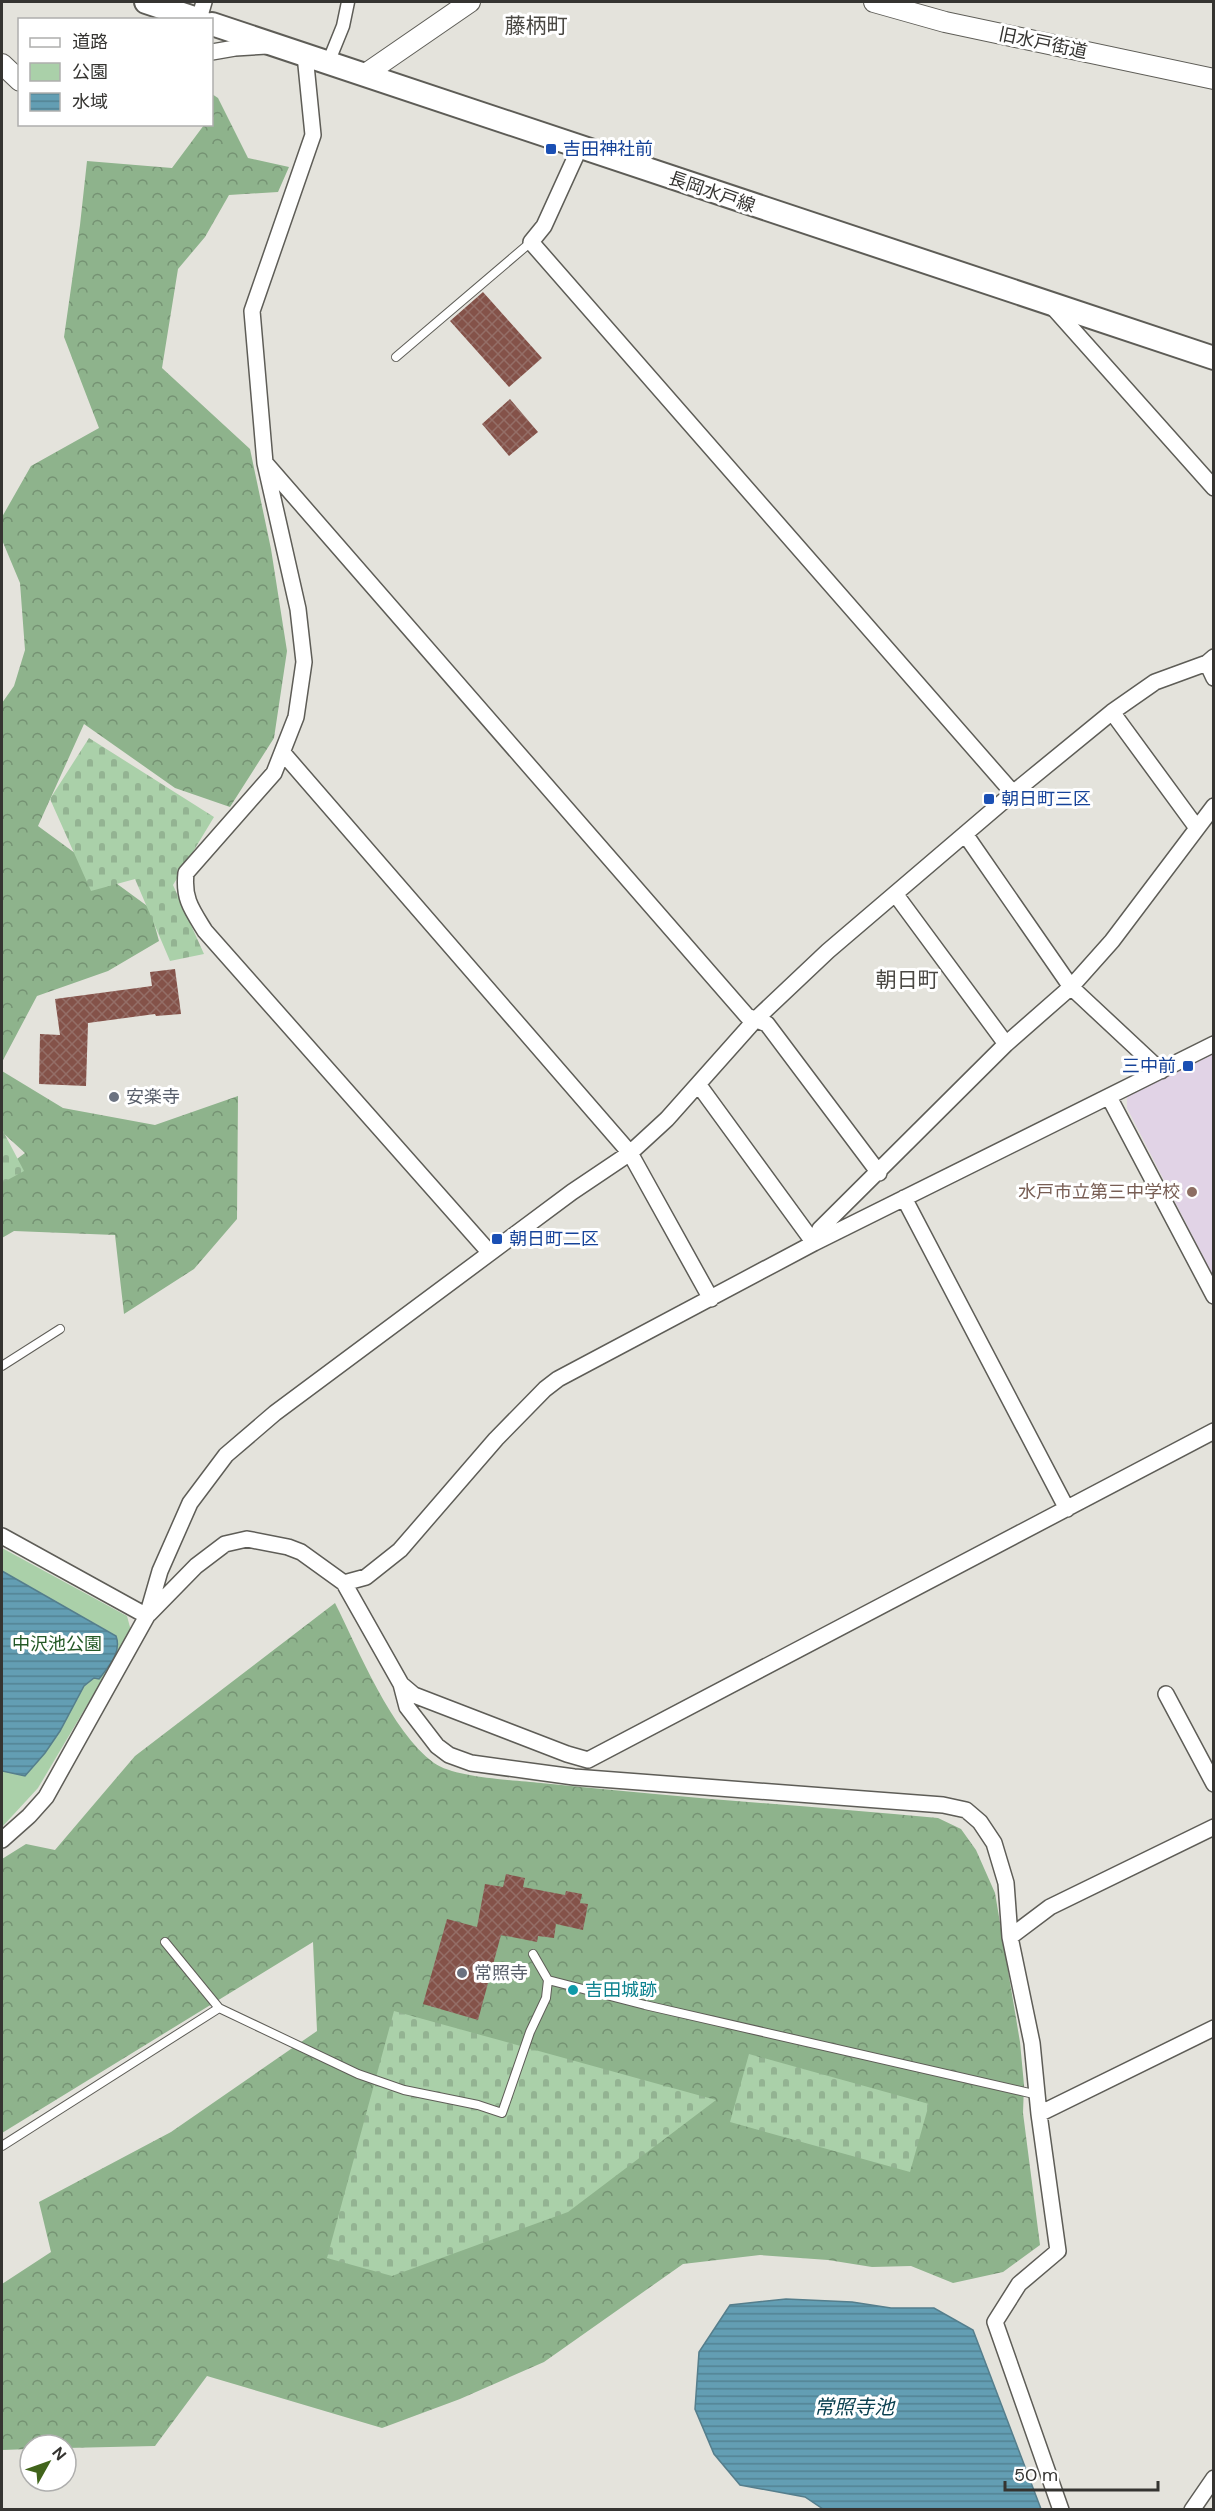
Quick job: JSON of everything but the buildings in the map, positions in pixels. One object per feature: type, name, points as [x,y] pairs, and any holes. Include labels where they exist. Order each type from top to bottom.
[{"type":"main road","points":[[146,2],[197,18]]},
{"type":"main road","name":"長岡水戸線","points":[[213,24],[1214,358]]},
{"type":"street","points":[[200,18],[204,2]]},
{"type":"street","points":[[328,63],[344,26],[348,2]]},
{"type":"street","points":[[363,75],[470,2]]},
{"type":"street","name":"旧水戸街道","points":[[874,2],[945,22],[1214,79]]},
{"type":"street","points":[[213,52],[276,46]]},
{"type":"street","points":[[306,55],[313,135],[252,310],[265,463],[298,609],[304,662],[296,717],[274,773],[186,873],[184,890],[189,906],[205,932],[490,1253]]},
{"type":"street","points":[[2,64],[18,79]]},
{"type":"street","points":[[580,147],[544,226],[531,242],[1013,793]]},
{"type":"street","points":[[1048,302],[1214,488]]},
{"type":"street","points":[[265,463],[747,1016],[767,1024],[879,1173]]},
{"type":"street","points":[[2,1840],[46,1797],[147,1616],[160,1571],[190,1503],[226,1455],[275,1413],[490,1253],[630,1153],[667,1119],[756,1019],[828,951],[1112,712],[1155,682],[1210,660],[1214,678]]},
{"type":"street","points":[[1112,712],[1197,828]]},
{"type":"street","points":[[283,753],[630,1153],[711,1299]]},
{"type":"street","points":[[814,1243],[820,1229],[879,1173],[1006,1044],[1071,987],[1112,941],[1214,806]]},
{"type":"street","points":[[965,834],[1071,987],[1161,1071]]},
{"type":"street","points":[[896,895],[1006,1044]]},
{"type":"street","points":[[344,1583],[366,1577],[400,1550],[496,1439],[545,1389],[558,1379],[814,1243],[1214,1044]]},
{"type":"street","points":[[698,1084],[814,1243]]},
{"type":"street","points":[[1109,1097],[1214,1296]]},
{"type":"street","points":[[904,1198],[1067,1509]]},
{"type":"street","points":[[401,1684],[414,1695],[588,1760],[1214,1431]]},
{"type":"street","points":[[2,1536],[147,1616]]},
{"type":"street","points":[[147,1616],[196,1566],[225,1544],[247,1539],[288,1547],[301,1552],[344,1583],[401,1684],[407,1707],[437,1746],[449,1755],[471,1763],[574,1777],[943,1805],[966,1810],[980,1821],[994,1843],[1006,1883],[1010,1937],[1032,2043],[1039,2114],[1058,2251],[1020,2284],[995,2322],[1062,2510]]},
{"type":"street","points":[[1166,1694],[1214,1784]]},
{"type":"street","points":[[1010,1937],[1050,1907],[1214,1827]]},
{"type":"street","points":[[1039,2114],[1214,2028]]},
{"type":"street","points":[[1191,2510],[1214,2478]]},
{"type":"lane","points":[[396,357],[531,242]]},
{"type":"lane","points":[[2,1366],[60,1329]]},
{"type":"lane","points":[[165,1942],[219,2008],[358,2074],[404,2090],[478,2104],[502,2113],[530,2032],[546,1998],[548,1980],[533,1954]]},
{"type":"lane","points":[[548,1980],[656,2008],[1038,2095]]},
{"type":"lane","points":[[2,2146],[219,2008]]},
{"type":"shaded area","name":"水戸市立第三中学校","points":[[1213,1050],[1213,1276],[1127,1108],[1127,1095]]},
{"type":"green space","points":[[213,95],[218,98],[248,158],[289,167],[278,192],[229,195],[205,237],[178,269],[162,368],[250,449],[271,549],[287,651],[274,738],[230,807],[175,788],[84,724],[38,826],[150,908],[159,941],[108,971],[37,996],[2,1062],[2,703],[14,686],[25,650],[20,583],[2,540],[2,517],[31,466],[99,428],[64,337],[87,161],[172,168],[203,126],[213,126]]},
{"type":"green space","points":[[89,738],[214,817],[173,885],[204,954],[170,961],[135,879],[91,891],[50,799]]},
{"type":"green space","points":[[2,1071],[63,1108],[155,1125],[238,1096],[237,1219],[194,1269],[124,1314],[115,1235],[14,1231],[2,1238],[2,1170],[25,1153],[2,1132]]},
{"type":"green space","points":[[2,1129],[24,1171],[2,1183]]},
{"type":"green space","name":"中沢池公園","points":[[2,1548],[127,1616],[131,1631],[38,1788],[2,1827]]},
{"type":"green space","points":[[335,1603],[390,1711],[418,1749],[434,1763],[444,1768],[470,1775],[501,1779],[938,1818],[961,1829],[976,1850],[995,1893],[1020,2042],[1024,2085],[1023,2113],[1040,2245],[1003,2272],[953,2283],[911,2266],[872,2267],[828,2260],[760,2255],[683,2264],[544,2362],[460,2399],[382,2428],[207,2376],[155,2446],[78,2448],[78,2433],[18,2433],[18,2449],[2,2450],[2,2284],[51,2252],[39,2202],[171,2132],[317,2031],[313,1942],[2,2133],[2,1859],[26,1844],[55,1850],[135,1756]]},
{"type":"green space","points":[[394,2011],[716,2100],[568,2212],[392,2276],[327,2258]]},
{"type":"green space","points":[[749,2054],[929,2104],[910,2172],[730,2122]]},
{"type":"water","name":"中沢池公園","points":[[2,1571],[116,1636],[117,1642],[116,1653],[110,1664],[99,1679],[94,1678],[84,1686],[60,1731],[25,1776],[2,1771]]},
{"type":"water","name":"常照寺池","points":[[786,2299],[852,2302],[891,2308],[934,2308],[973,2330],[1041,2509],[823,2509],[805,2497],[740,2485],[714,2454],[695,2409],[699,2352],[730,2305]]},
{"type":"place","name":"吉田神社前","points":[[551,149]]},
{"type":"place","name":"朝日町三区","points":[[989,799]]},
{"type":"place","name":"三中前","points":[[1188,1066]]},
{"type":"place","name":"安楽寺","points":[[114,1097]]},
{"type":"place","name":"水戸市立第三中学校","points":[[1192,1192]]},
{"type":"place","name":"朝日町二区","points":[[497,1239]]},
{"type":"place","name":"常照寺","points":[[462,1973]]},
{"type":"place","name":"吉田城跡","points":[[573,1990]]},
{"type":"district","name":"藤柄町","points":[[536,26]]},
{"type":"district","name":"朝日町","points":[[907,980]]}]
